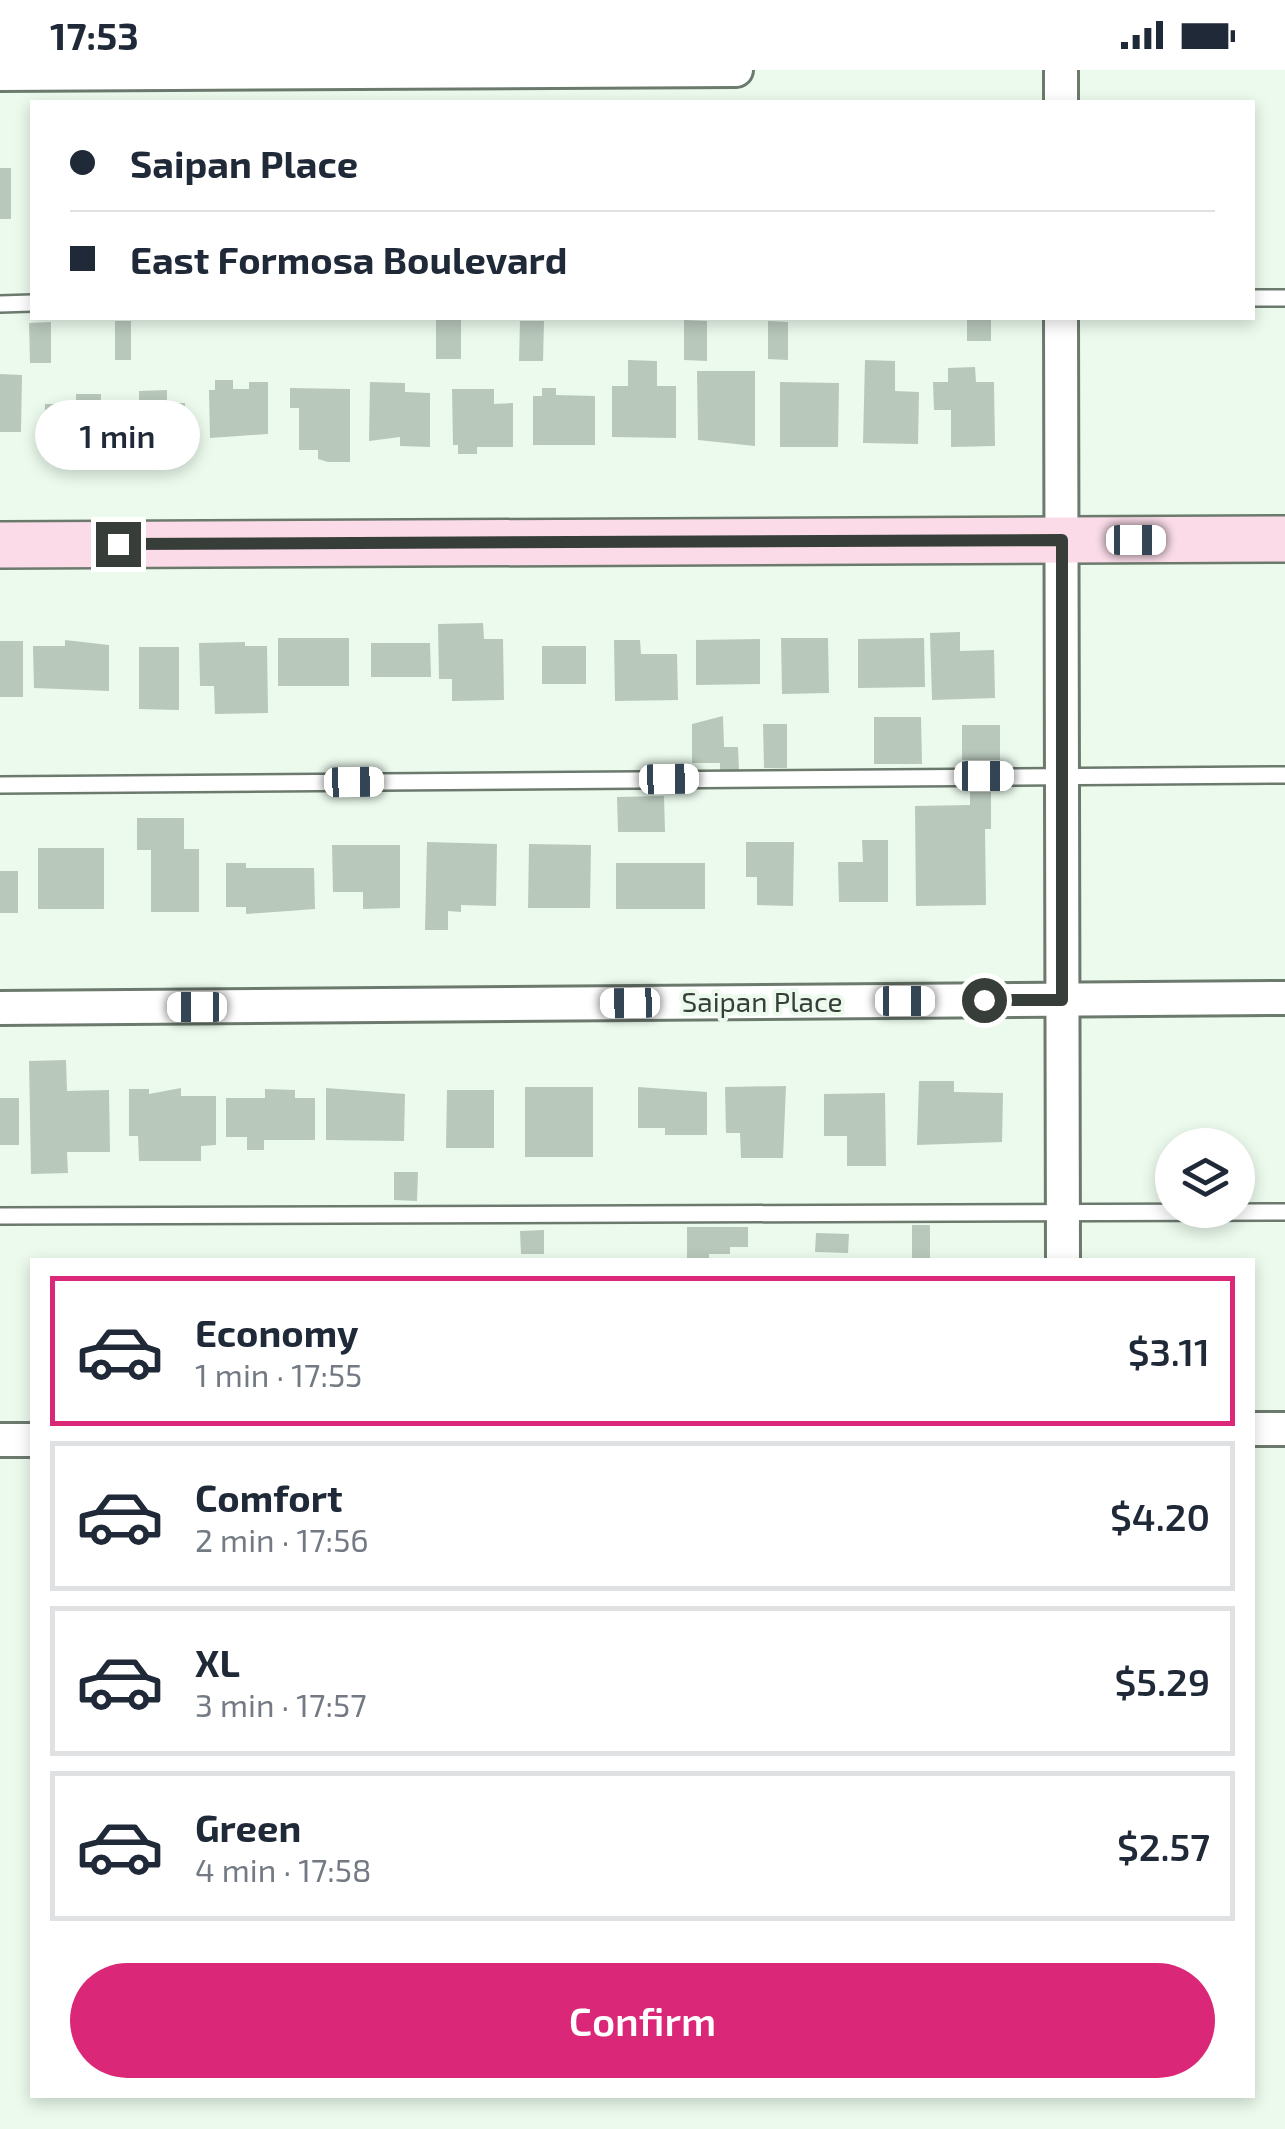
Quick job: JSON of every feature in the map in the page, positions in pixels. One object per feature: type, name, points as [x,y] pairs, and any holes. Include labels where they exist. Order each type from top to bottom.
[{"type":"street","points":[[0,74],[736,70]]},
{"type":"street","points":[[1061,70],[1061,100]]},
{"type":"street","points":[[1061,320],[1063,1258]]},
{"type":"street","points":[[0,544],[1285,539]]},
{"type":"street","name":"Saipan Place","points":[[0,1008],[1285,998]]},
{"type":"street","points":[[1255,1429],[1285,1429]]},
{"type":"street","points":[[0,1440],[30,1440]]},
{"type":"lane","points":[[1255,298],[1285,298]]},
{"type":"lane","points":[[0,304],[30,304]]},
{"type":"lane","points":[[0,784],[1285,774]]},
{"type":"lane","points":[[0,1216],[1285,1212]]},
{"type":"building","points":[[0,168],[11,168],[11,219],[0,219]]},
{"type":"building","points":[[436,320],[461,320],[461,359],[436,359]]},
{"type":"building","points":[[684,320],[707,321],[707,361],[684,360]]},
{"type":"building","points":[[967,320],[991,320],[991,341],[967,341]]},
{"type":"building","points":[[115,321],[131,321],[131,360],[115,360]]},
{"type":"building","points":[[520,321],[544,321],[543,361],[519,361]]},
{"type":"building","points":[[768,321],[788,322],[788,360],[768,359]]},
{"type":"building","points":[[51,322],[51,363],[30,363],[29,323]]},
{"type":"building","points":[[628,360],[657,361],[657,386],[676,386],[676,438],[612,437],[612,386],[628,386]]},
{"type":"building","points":[[865,360],[895,361],[895,391],[919,392],[918,444],[863,443]]},
{"type":"building","points":[[975,367],[976,382],[994,382],[995,446],[951,447],[951,410],[934,410],[933,382],[948,382],[948,368]]},
{"type":"building","points":[[697,371],[755,371],[755,446],[698,440]]},
{"type":"building","points":[[0,374],[22,375],[21,432],[0,432]]},
{"type":"building","points":[[215,380],[233,380],[233,389],[249,389],[249,382],[268,382],[268,434],[210,438],[209,390],[215,390]]},
{"type":"building","points":[[370,382],[405,383],[405,392],[430,393],[430,447],[400,446],[400,437],[369,441]]},
{"type":"building","points":[[780,382],[839,383],[838,447],[780,447]]},
{"type":"building","points":[[290,388],[350,389],[350,462],[328,462],[318,459],[318,450],[299,450],[299,408],[290,408]]},
{"type":"building","points":[[542,388],[556,388],[556,395],[595,396],[595,445],[533,445],[533,396],[542,396]]},
{"type":"building","points":[[452,389],[494,389],[494,404],[513,403],[513,447],[477,447],[477,454],[458,454],[458,445],[453,445]]},
{"type":"building","points":[[167,390],[167,403],[185,403],[186,448],[127,449],[126,405],[139,404],[139,391]]},
{"type":"building","points":[[76,394],[101,394],[100,448],[76,448],[76,439],[58,439],[58,447],[44,446],[45,404],[76,404]]},
{"type":"building","points":[[483,623],[484,639],[503,639],[504,700],[452,701],[452,679],[439,679],[438,624]]},
{"type":"building","points":[[960,632],[960,651],[994,650],[995,698],[932,700],[930,633]]},
{"type":"building","points":[[278,638],[349,638],[349,686],[278,686]]},
{"type":"building","points":[[781,638],[828,638],[829,693],[782,694]]},
{"type":"building","points":[[924,638],[925,687],[858,688],[858,639]]},
{"type":"building","points":[[760,639],[760,684],[696,685],[696,640]]},
{"type":"building","points":[[65,640],[109,645],[109,691],[34,688],[33,646],[65,646]]},
{"type":"building","points":[[614,640],[640,640],[641,654],[677,654],[678,700],[615,701]]},
{"type":"building","points":[[0,641],[23,641],[23,697],[0,697]]},
{"type":"building","points":[[245,642],[245,646],[267,646],[268,713],[215,714],[214,686],[200,686],[199,643]]},
{"type":"building","points":[[371,643],[430,643],[431,677],[371,677]]},
{"type":"building","points":[[542,646],[586,646],[586,684],[542,684]]},
{"type":"building","points":[[139,647],[179,647],[179,710],[139,709]]},
{"type":"building","points":[[723,716],[724,747],[738,747],[739,770],[720,771],[720,763],[692,763],[692,724]]},
{"type":"building","points":[[874,717],[921,717],[922,764],[874,764]]},
{"type":"building","points":[[763,724],[787,724],[787,768],[764,768]]},
{"type":"building","points":[[962,725],[1000,725],[1000,760],[962,760]]},
{"type":"building","points":[[970,792],[991,792],[991,829],[985,829],[986,905],[916,906],[915,806],[970,805]]},
{"type":"building","points":[[664,796],[665,832],[618,832],[617,797]]},
{"type":"building","points":[[137,818],[184,818],[184,849],[199,849],[199,912],[151,912],[151,850],[137,850]]},
{"type":"building","points":[[862,840],[888,840],[888,902],[839,902],[838,862],[863,862]]},
{"type":"building","points":[[427,842],[497,844],[496,906],[461,905],[461,912],[448,911],[448,930],[425,930]]},
{"type":"building","points":[[746,842],[794,842],[793,906],[757,905],[757,877],[746,877]]},
{"type":"building","points":[[529,844],[591,845],[590,908],[528,908]]},
{"type":"building","points":[[332,845],[400,845],[400,908],[363,909],[363,892],[333,892]]},
{"type":"building","points":[[38,848],[104,848],[104,909],[38,909]]},
{"type":"building","points":[[226,863],[246,863],[246,868],[314,868],[315,909],[246,914],[246,907],[226,907]]},
{"type":"building","points":[[616,863],[705,863],[705,909],[616,909]]},
{"type":"building","points":[[0,871],[18,871],[18,913],[0,913]]},
{"type":"building","points":[[66,1060],[67,1091],[109,1090],[110,1152],[67,1152],[68,1173],[31,1174],[29,1061]]},
{"type":"building","points":[[919,1081],[954,1081],[954,1092],[1003,1093],[1002,1142],[917,1145]]},
{"type":"building","points":[[786,1086],[783,1158],[741,1158],[740,1133],[726,1133],[725,1087]]},
{"type":"building","points":[[525,1087],[593,1087],[593,1157],[525,1157]]},
{"type":"building","points":[[638,1087],[707,1092],[707,1135],[665,1135],[665,1128],[638,1128]]},
{"type":"building","points":[[181,1088],[181,1096],[216,1096],[216,1145],[201,1146],[201,1161],[139,1161],[138,1136],[129,1136],[129,1089],[149,1089],[149,1094]]},
{"type":"building","points":[[326,1088],[405,1094],[404,1141],[326,1140]]},
{"type":"building","points":[[265,1089],[295,1090],[295,1098],[315,1098],[315,1140],[264,1140],[264,1150],[247,1150],[247,1137],[226,1137],[226,1098],[265,1098]]},
{"type":"building","points":[[447,1090],[494,1090],[494,1148],[446,1148]]},
{"type":"building","points":[[885,1093],[886,1166],[847,1166],[847,1136],[824,1136],[824,1094]]},
{"type":"building","points":[[0,1098],[19,1098],[19,1145],[0,1145]]},
{"type":"building","points":[[394,1172],[418,1172],[417,1201],[394,1200]]},
{"type":"building","points":[[912,1225],[930,1225],[930,1258],[912,1258]]},
{"type":"building","points":[[687,1227],[748,1227],[748,1247],[730,1247],[730,1254],[709,1254],[709,1258],[687,1258]]},
{"type":"building","points":[[544,1230],[544,1254],[521,1254],[520,1231]]},
{"type":"building","points":[[816,1233],[849,1234],[848,1253],[815,1252]]},
{"type":"route","points":[[118,544],[1062,540],[1062,1000],[984,1000]]}]
